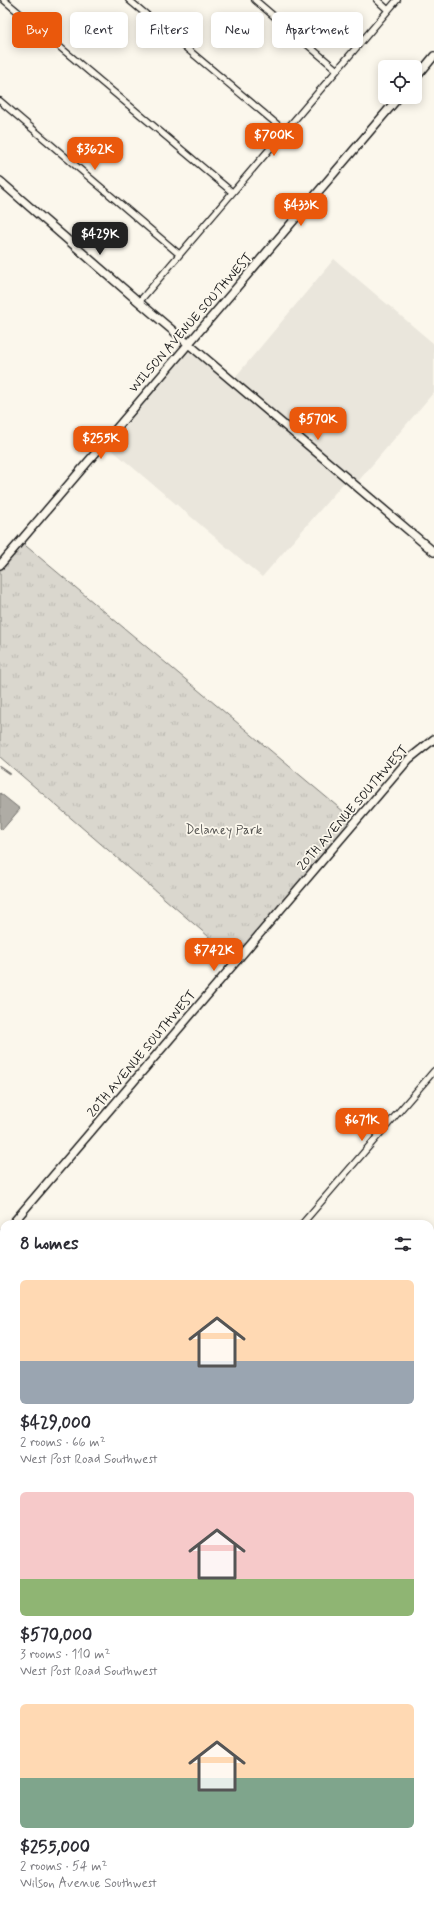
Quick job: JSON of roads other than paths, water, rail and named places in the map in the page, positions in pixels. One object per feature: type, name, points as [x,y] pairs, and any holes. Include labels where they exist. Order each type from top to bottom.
[{"type":"street","points":[[4,0],[232,192]]},
{"type":"street","points":[[129,0],[285,131]]},
{"type":"street","points":[[255,0],[337,70]]},
{"type":"street","points":[[377,0],[388,10]]},
{"type":"street","points":[[139,302],[397,0]]},
{"type":"street","points":[[422,71],[434,56]]},
{"type":"street","points":[[0,101],[179,254]]},
{"type":"street","name":"WILSON AVENUE SOUTHWEST","points":[[0,565],[393,104]]},
{"type":"street","points":[[0,181],[139,302],[434,552]]},
{"type":"street","name":"20TH AVENUE SOUTHWEST","points":[[15,1220],[409,759],[434,739]]},
{"type":"street","points":[[305,1220],[434,1071]]},
{"type":"waterway","points":[[0,767],[10,774]]},
{"type":"park label","name":"Delaney Park","points":[[224,830]]}]
